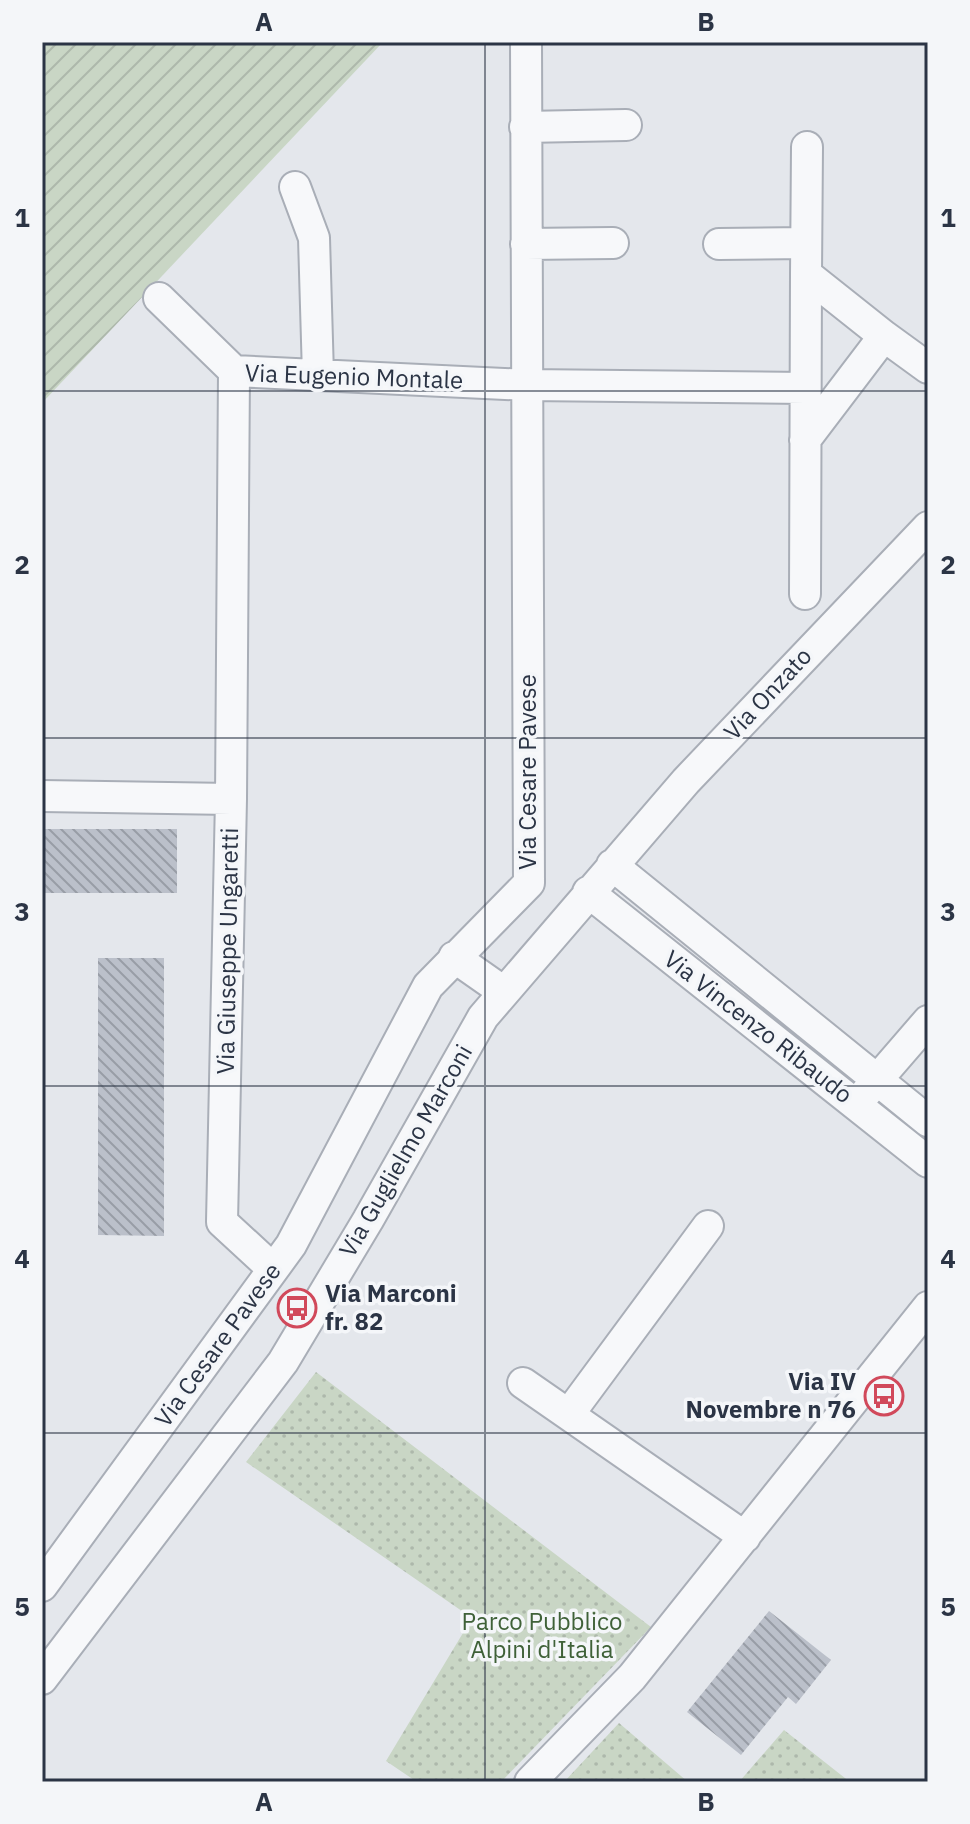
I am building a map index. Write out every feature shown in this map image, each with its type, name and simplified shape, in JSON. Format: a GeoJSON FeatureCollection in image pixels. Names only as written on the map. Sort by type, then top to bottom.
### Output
{"type":"FeatureCollection","features":[{"type":"Feature","properties":{"kind":"street","name":"Via Cesare Pavese"},"geometry":{"type":"LineString","coordinates":[[42,1586],[291,1245],[428,986],[529,883],[526,42]]}},
{"type":"Feature","properties":{"kind":"street"},"geometry":{"type":"LineString","coordinates":[[525,127],[626,125]]}},
{"type":"Feature","properties":{"kind":"street"},"geometry":{"type":"LineString","coordinates":[[805,594],[807,147]]}},
{"type":"Feature","properties":{"kind":"street"},"geometry":{"type":"LineString","coordinates":[[295,187],[314,238],[318,375]]}},
{"type":"Feature","properties":{"kind":"street"},"geometry":{"type":"LineString","coordinates":[[526,244],[613,243]]}},
{"type":"Feature","properties":{"kind":"street"},"geometry":{"type":"LineString","coordinates":[[719,244],[806,243]]}},
{"type":"Feature","properties":{"kind":"street"},"geometry":{"type":"LineString","coordinates":[[806,274],[928,368]]}},
{"type":"Feature","properties":{"kind":"street"},"geometry":{"type":"LineString","coordinates":[[159,298],[234,371]]}},
{"type":"Feature","properties":{"kind":"street"},"geometry":{"type":"LineString","coordinates":[[805,440],[884,336]]}},
{"type":"Feature","properties":{"kind":"street","name":"Via Eugenio Montale"},"geometry":{"type":"LineString","coordinates":[[231,799],[234,371],[527,385],[805,388]]}},
{"type":"Feature","properties":{"kind":"street","name":"Via Onzato"},"geometry":{"type":"LineString","coordinates":[[612,865],[686,781],[928,527]]}},
{"type":"Feature","properties":{"kind":"street","name":"Via Giuseppe Ungaretti"},"geometry":{"type":"LineString","coordinates":[[42,796],[231,799],[222,1222],[273,1269]]}},
{"type":"Feature","properties":{"kind":"street","name":"Via Guglielmo Marconi"},"geometry":{"type":"LineString","coordinates":[[42,1679],[283,1362],[483,1017],[612,865]]}},
{"type":"Feature","properties":{"kind":"street","name":"Via Vincenzo Ribaudo"},"geometry":{"type":"LineString","coordinates":[[612,865],[928,1121]]}},
{"type":"Feature","properties":{"kind":"street","name":"Via Vincenzo Ribaudo"},"geometry":{"type":"LineString","coordinates":[[588,892],[928,1162]]}},
{"type":"Feature","properties":{"kind":"street"},"geometry":{"type":"LineString","coordinates":[[454,957],[504,992]]}},
{"type":"Feature","properties":{"kind":"street"},"geometry":{"type":"LineString","coordinates":[[856,1104],[928,1021]]}},
{"type":"Feature","properties":{"kind":"street"},"geometry":{"type":"LineString","coordinates":[[569,1414],[708,1226]]}},
{"type":"Feature","properties":{"kind":"street"},"geometry":{"type":"LineString","coordinates":[[530,1782],[632,1677],[928,1307]]}},
{"type":"Feature","properties":{"kind":"street"},"geometry":{"type":"LineString","coordinates":[[523,1383],[745,1537]]}},
{"type":"Feature","properties":{"kind":"green space"},"geometry":{"type":"Polygon","coordinates":[[[42,42],[383,42],[42,403],[42,42]]]}},
{"type":"Feature","properties":{"kind":"green space","name":"Parco Pubblico Alpini d'Italia"},"geometry":{"type":"Polygon","coordinates":[[[316,1372],[651,1627],[501,1782],[417,1782],[386,1761],[472,1618],[246,1462],[316,1372]]]}},
{"type":"Feature","properties":{"kind":"green space"},"geometry":{"type":"Polygon","coordinates":[[[619,1723],[688,1782],[564,1782],[619,1723]]]}},
{"type":"Feature","properties":{"kind":"green space"},"geometry":{"type":"Polygon","coordinates":[[[784,1730],[850,1782],[739,1782],[784,1730]]]}},
{"type":"Feature","properties":{"kind":"building"},"geometry":{"type":"Polygon","coordinates":[[[42,829],[177,829],[177,893],[42,893],[42,829]]]}},
{"type":"Feature","properties":{"kind":"building"},"geometry":{"type":"Polygon","coordinates":[[[98,958],[164,958],[164,1236],[98,1235],[98,958]]]}},
{"type":"Feature","properties":{"kind":"building"},"geometry":{"type":"Polygon","coordinates":[[[769,1611],[831,1660],[796,1704],[788,1697],[741,1755],[687,1712],[769,1611]]]}},
{"type":"Feature","properties":{"kind":"place","name":"Via Marconi fr. 82"},"geometry":{"type":"Point","coordinates":[297,1308]}},
{"type":"Feature","properties":{"kind":"place","name":"Via IV Novembre n 76"},"geometry":{"type":"Point","coordinates":[884,1396]}}]}
